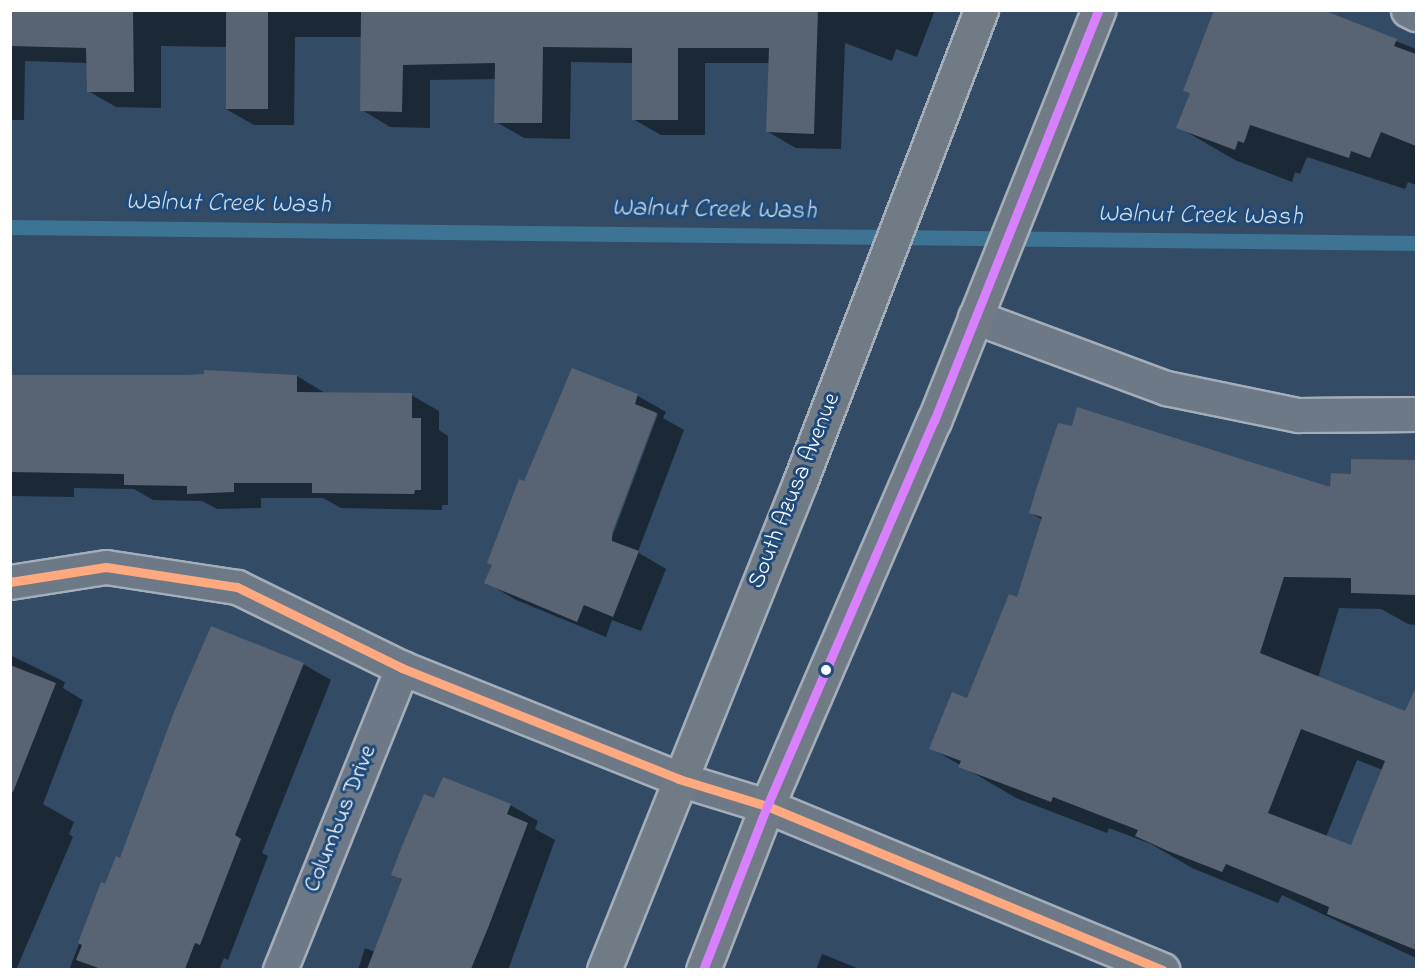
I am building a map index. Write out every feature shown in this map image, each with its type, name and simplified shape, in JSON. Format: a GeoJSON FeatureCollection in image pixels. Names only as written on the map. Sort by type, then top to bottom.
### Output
{"type":"FeatureCollection","features":[{"type":"Feature","properties":{"kind":"main road","name":"South Azusa Avenue"},"geometry":{"type":"LineString","coordinates":[[604,969],[873,292],[981,10]]}},
{"type":"Feature","properties":{"kind":"main road"},"geometry":{"type":"LineString","coordinates":[[703,969],[767,806],[979,306],[1026,183],[1098,10]]}},
{"type":"Feature","properties":{"kind":"street"},"geometry":{"type":"LineString","coordinates":[[1408,10],[1416,14]]}},
{"type":"Feature","properties":{"kind":"street"},"geometry":{"type":"LineString","coordinates":[[979,306],[1166,388],[1298,415],[1416,414]]}},
{"type":"Feature","properties":{"kind":"street"},"geometry":{"type":"LineString","coordinates":[[10,582],[106,567],[237,587],[402,668],[679,779],[767,806],[1162,969]]}},
{"type":"Feature","properties":{"kind":"street","name":"Columbus Drive"},"geometry":{"type":"LineString","coordinates":[[280,969],[402,668]]}},
{"type":"Feature","properties":{"kind":"building"},"geometry":{"type":"Polygon","coordinates":[[[10,10],[133,10],[134,92],[87,92],[86,48],[10,46],[10,10]]]}},
{"type":"Feature","properties":{"kind":"building"},"geometry":{"type":"Polygon","coordinates":[[[226,10],[268,10],[268,109],[226,109],[226,10]]]}},
{"type":"Feature","properties":{"kind":"building"},"geometry":{"type":"Polygon","coordinates":[[[361,10],[818,10],[814,134],[766,132],[769,48],[678,48],[678,120],[632,120],[632,48],[543,47],[542,123],[494,123],[495,63],[403,65],[402,112],[360,111],[361,10]]]}},
{"type":"Feature","properties":{"kind":"building"},"geometry":{"type":"Polygon","coordinates":[[[1214,10],[1323,10],[1397,39],[1394,46],[1416,54],[1416,146],[1381,132],[1370,158],[1351,151],[1349,158],[1250,125],[1244,143],[1238,141],[1235,150],[1176,128],[1190,93],[1183,91],[1214,10]]]}},
{"type":"Feature","properties":{"kind":"building"},"geometry":{"type":"Polygon","coordinates":[[[572,368],[638,394],[635,404],[657,413],[612,533],[612,541],[639,551],[613,617],[584,605],[577,622],[484,583],[492,565],[487,563],[519,479],[524,481],[572,368]]]}},
{"type":"Feature","properties":{"kind":"building"},"geometry":{"type":"Polygon","coordinates":[[[204,370],[297,375],[297,392],[412,393],[412,418],[421,418],[421,490],[415,490],[414,494],[312,493],[312,483],[234,483],[234,492],[187,494],[187,486],[124,485],[124,474],[10,472],[10,375],[188,375],[204,374],[204,370]]]}},
{"type":"Feature","properties":{"kind":"building"},"geometry":{"type":"Polygon","coordinates":[[[1077,407],[1330,487],[1331,473],[1351,474],[1351,459],[1416,460],[1416,595],[1351,593],[1351,578],[1284,577],[1260,653],[1405,711],[1416,687],[1416,950],[1327,914],[1329,907],[1226,864],[1222,872],[1135,836],[1138,830],[1053,797],[1051,802],[958,767],[961,761],[929,749],[952,692],[967,698],[1009,594],[1017,597],[1042,517],[1029,513],[1035,493],[1058,423],[1072,426],[1077,407]],[[1301,729],[1268,813],[1351,845],[1385,761],[1301,729]]]}},
{"type":"Feature","properties":{"kind":"building"},"geometry":{"type":"Polygon","coordinates":[[[211,626],[304,663],[235,835],[241,839],[200,945],[195,943],[185,969],[101,969],[76,960],[82,945],[78,943],[101,882],[105,884],[116,856],[120,858],[174,712],[211,626]]]}},
{"type":"Feature","properties":{"kind":"building"},"geometry":{"type":"Polygon","coordinates":[[[10,665],[56,683],[13,792],[10,791],[10,665]]]}},
{"type":"Feature","properties":{"kind":"building"},"geometry":{"type":"Polygon","coordinates":[[[443,777],[511,804],[507,814],[528,823],[488,928],[471,969],[367,969],[402,879],[391,875],[402,846],[424,794],[434,798],[443,777]]]}},
{"type":"Feature","properties":{"kind":"waterway","name":"Walnut Creek Wash"},"geometry":{"type":"LineString","coordinates":[[10,227],[1416,243]]}},
{"type":"Feature","properties":{"kind":"transit line"},"geometry":{"type":"LineString","coordinates":[[703,970],[767,806],[934,421],[1098,10]]}},
{"type":"Feature","properties":{"kind":"transit line"},"geometry":{"type":"LineString","coordinates":[[10,582],[106,567],[237,587],[402,668],[679,779],[767,806],[1162,970]]}}]}
